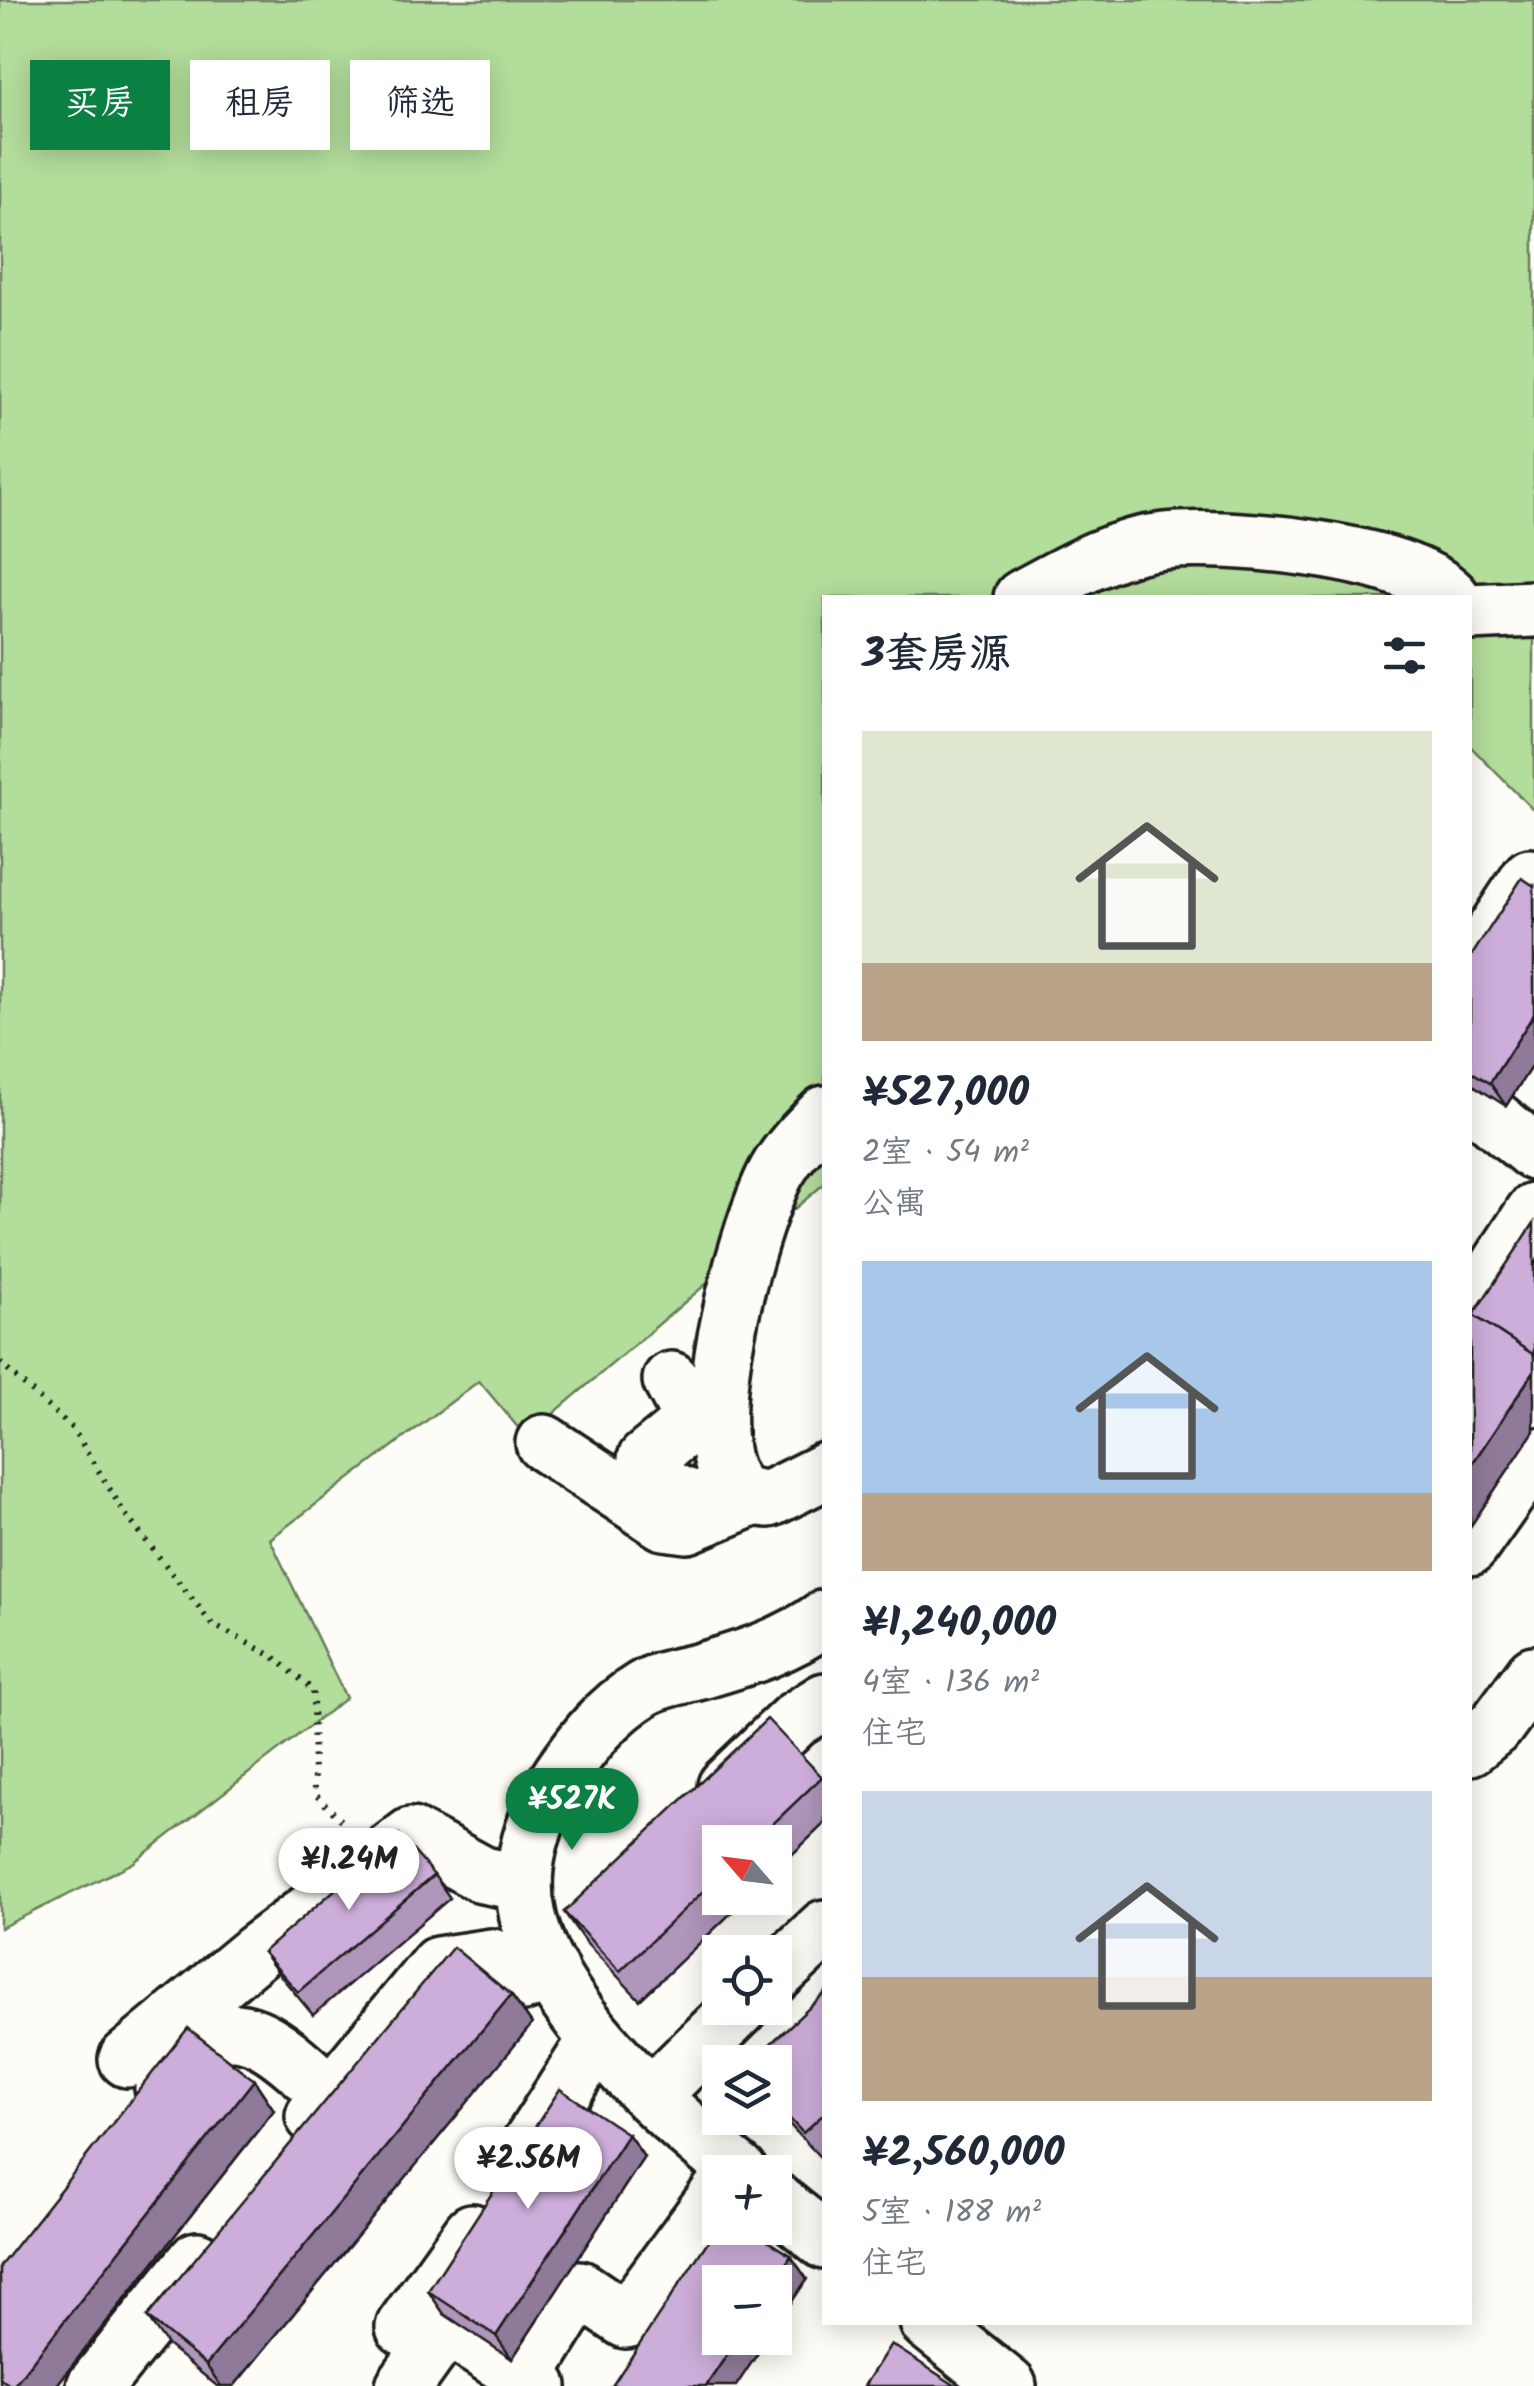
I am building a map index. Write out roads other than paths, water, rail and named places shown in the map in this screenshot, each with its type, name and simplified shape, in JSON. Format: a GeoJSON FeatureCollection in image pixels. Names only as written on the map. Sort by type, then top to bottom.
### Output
{"type":"FeatureCollection","features":[{"type":"Feature","properties":{"kind":"street"},"geometry":{"type":"LineString","coordinates":[[1028,595],[1107,554],[1162,540],[1271,541],[1398,568],[1442,586],[1450,595]]}},
{"type":"Feature","properties":{"kind":"street"},"geometry":{"type":"LineString","coordinates":[[1472,612],[1534,608]]}},
{"type":"Feature","properties":{"kind":"street"},"geometry":{"type":"LineString","coordinates":[[1472,965],[1530,877],[1534,880]]}},
{"type":"Feature","properties":{"kind":"street"},"geometry":{"type":"LineString","coordinates":[[1472,1101],[1534,1152]]}},
{"type":"Feature","properties":{"kind":"street"},"geometry":{"type":"LineString","coordinates":[[743,1502],[726,1473],[719,1450],[717,1407],[724,1358],[758,1214],[789,1150],[822,1117]]}},
{"type":"Feature","properties":{"kind":"street"},"geometry":{"type":"LineString","coordinates":[[1472,1308],[1534,1212]]}},
{"type":"Feature","properties":{"kind":"street"},"geometry":{"type":"LineString","coordinates":[[671,1380],[693,1420],[646,1458],[651,1475],[668,1491],[743,1502]]}},
{"type":"Feature","properties":{"kind":"street"},"geometry":{"type":"LineString","coordinates":[[544,1443],[664,1522],[686,1525],[743,1502],[768,1499],[822,1472]]}},
{"type":"Feature","properties":{"kind":"street"},"geometry":{"type":"LineString","coordinates":[[1472,1544],[1534,1456]]}},
{"type":"Feature","properties":{"kind":"street"},"geometry":{"type":"LineString","coordinates":[[715,2155],[598,2039],[547,1966],[527,1913],[524,1883],[532,1833],[548,1795],[582,1742],[612,1710],[647,1686],[772,1650],[818,1625]]}},
{"type":"Feature","properties":{"kind":"street"},"geometry":{"type":"LineString","coordinates":[[1472,1745],[1496,1726],[1534,1674]]}},
{"type":"Feature","properties":{"kind":"street"},"geometry":{"type":"LineString","coordinates":[[685,1826],[815,1724]]}},
{"type":"Feature","properties":{"kind":"street"},"geometry":{"type":"LineString","coordinates":[[126,2058],[411,1836],[483,1875],[524,1883]]}},
{"type":"Feature","properties":{"kind":"street"},"geometry":{"type":"LineString","coordinates":[[282,2156],[438,1966],[492,1958],[524,1984],[547,1966],[589,1920]]}},
{"type":"Feature","properties":{"kind":"street"},"geometry":{"type":"LineString","coordinates":[[792,1958],[822,1931]]}},
{"type":"Feature","properties":{"kind":"street"},"geometry":{"type":"LineString","coordinates":[[652,2096],[723,2025]]}},
{"type":"Feature","properties":{"kind":"street"},"geometry":{"type":"LineString","coordinates":[[126,2134],[202,2042],[225,2031],[252,2031],[332,2094]]}},
{"type":"Feature","properties":{"kind":"street"},"geometry":{"type":"LineString","coordinates":[[404,2386],[434,2344],[404,2326],[460,2251],[598,2039]]}},
{"type":"Feature","properties":{"kind":"street"},"geometry":{"type":"LineString","coordinates":[[578,2096],[433,2318],[532,2381],[580,2289],[626,2320],[715,2245]]}},
{"type":"Feature","properties":{"kind":"street"},"geometry":{"type":"LineString","coordinates":[[95,2386],[232,2217]]}},
{"type":"Feature","properties":{"kind":"street"},"geometry":{"type":"LineString","coordinates":[[643,2371],[735,2245]]}},
{"type":"Feature","properties":{"kind":"street"},"geometry":{"type":"LineString","coordinates":[[907,2346],[1008,2386]]}}]}
